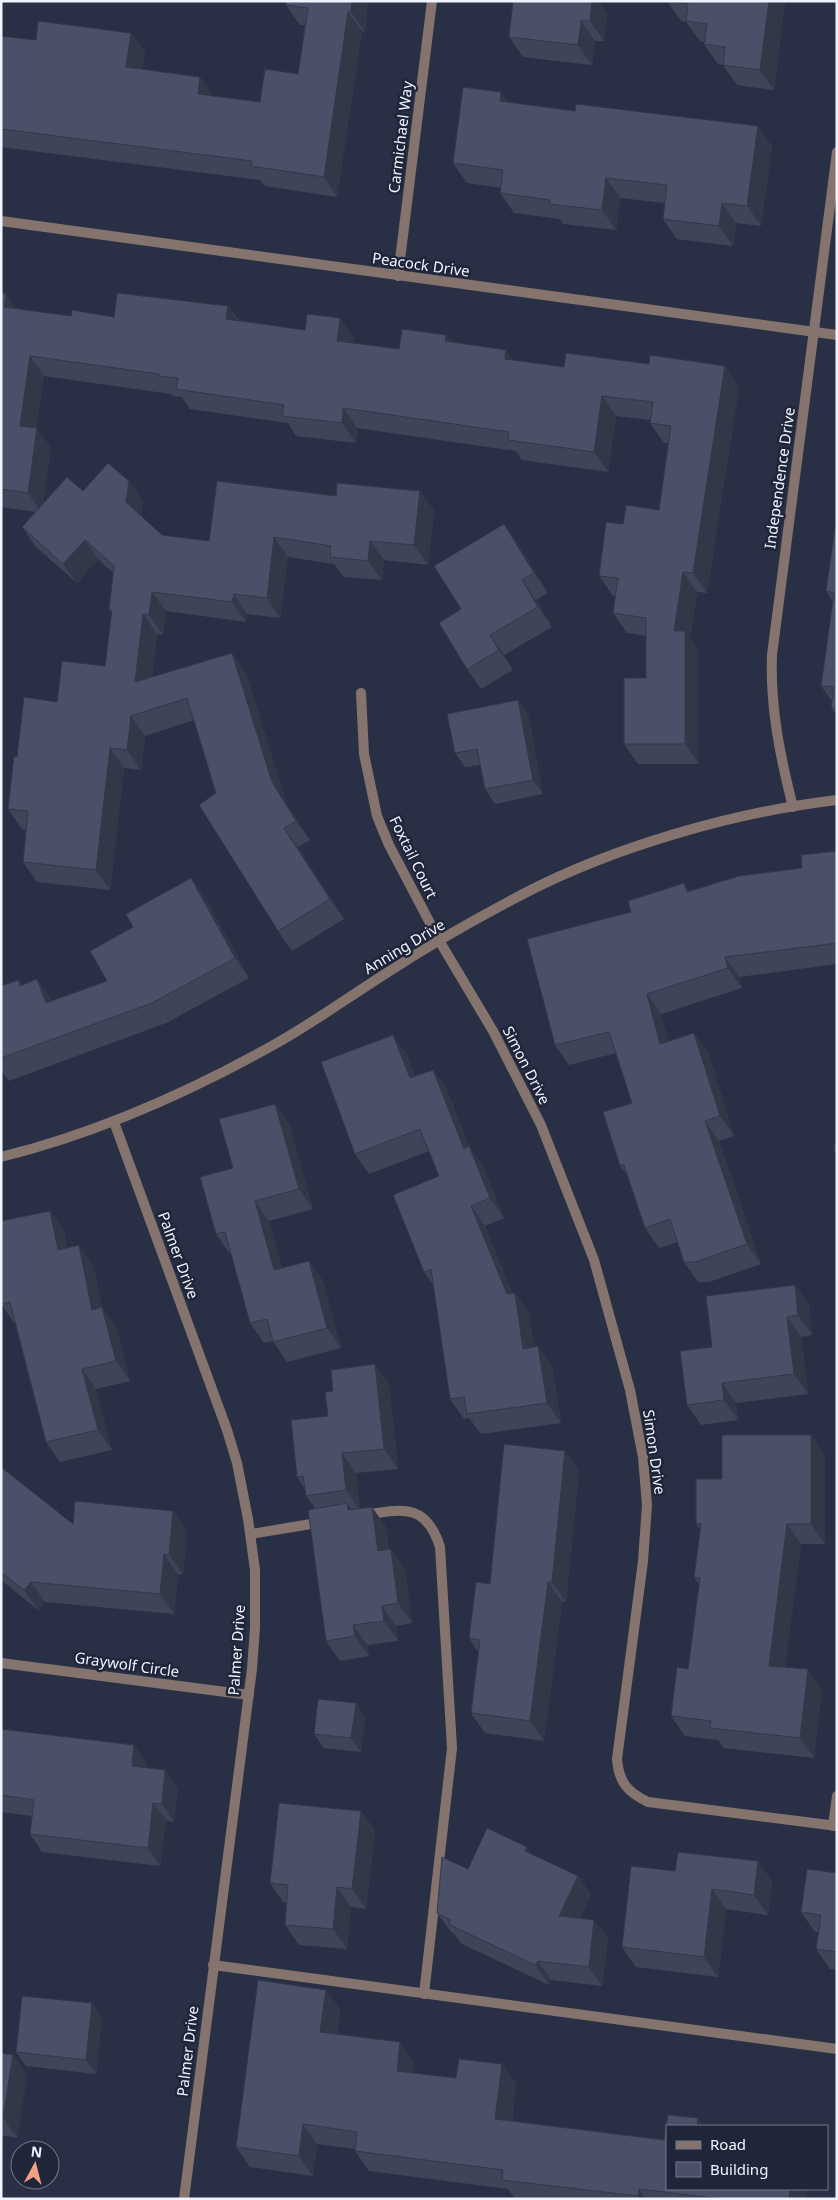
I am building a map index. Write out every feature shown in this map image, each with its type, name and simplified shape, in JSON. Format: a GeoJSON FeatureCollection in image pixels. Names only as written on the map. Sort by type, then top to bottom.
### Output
{"type":"FeatureCollection","features":[{"type":"Feature","properties":{"kind":"street","name":"Carmichael Way"},"geometry":{"type":"LineString","coordinates":[[398,276],[432,1]]}},
{"type":"Feature","properties":{"kind":"street","name":"Independence Drive"},"geometry":{"type":"LineString","coordinates":[[793,806],[776,733],[771,680],[772,655],[837,152]]}},
{"type":"Feature","properties":{"kind":"street","name":"Peacock Drive"},"geometry":{"type":"LineString","coordinates":[[1,221],[837,335]]}},
{"type":"Feature","properties":{"kind":"street","name":"Foxtail Court"},"geometry":{"type":"LineString","coordinates":[[360,693],[364,754],[377,816],[389,845],[440,942]]}},
{"type":"Feature","properties":{"kind":"street","name":"Anning Drive"},"geometry":{"type":"LineString","coordinates":[[1,1157],[63,1140],[114,1122],[160,1102],[277,1043],[387,973],[526,893],[584,867],[670,836],[793,806],[837,800]]}},
{"type":"Feature","properties":{"kind":"street","name":"Simon Drive"},"geometry":{"type":"LineString","coordinates":[[440,942],[497,1039],[533,1109],[556,1160],[594,1260],[636,1418],[646,1480],[646,1531],[617,1759],[618,1774],[625,1786],[635,1796],[648,1802],[835,1826]]}},
{"type":"Feature","properties":{"kind":"street","name":"Palmer Drive"},"geometry":{"type":"LineString","coordinates":[[114,1122],[230,1439],[242,1481],[255,1570],[255,1622],[249,1695],[184,2199]]}},
{"type":"Feature","properties":{"kind":"street"},"geometry":{"type":"LineString","coordinates":[[356,1517],[394,1511],[412,1512],[426,1519],[435,1531],[440,1547],[452,1748],[451,1773],[424,1994]]}},
{"type":"Feature","properties":{"kind":"street"},"geometry":{"type":"LineString","coordinates":[[251,1534],[336,1520]]}},
{"type":"Feature","properties":{"kind":"street","name":"Graywolf Circle"},"geometry":{"type":"LineString","coordinates":[[1,1663],[249,1695]]}},
{"type":"Feature","properties":{"kind":"street"},"geometry":{"type":"LineString","coordinates":[[835,1826],[837,1796]]}},
{"type":"Feature","properties":{"kind":"street"},"geometry":{"type":"LineString","coordinates":[[213,1965],[837,2049]]}},
{"type":"Feature","properties":{"kind":"building"},"geometry":{"type":"Polygon","coordinates":[[[286,1],[352,1],[351,12],[348,12],[324,177],[251,166],[252,161],[1,129],[1,36],[36,40],[38,21],[131,33],[126,67],[200,77],[198,94],[260,102],[265,69],[298,74],[308,8],[286,5],[286,1]]]}},
{"type":"Feature","properties":{"kind":"building"},"geometry":{"type":"Polygon","coordinates":[[[513,1],[592,1],[590,21],[581,21],[578,45],[509,37],[513,1]]]}},
{"type":"Feature","properties":{"kind":"building"},"geometry":{"type":"Polygon","coordinates":[[[668,1],[769,1],[760,70],[723,65],[725,47],[704,44],[707,24],[686,21],[688,4],[668,1]]]}},
{"type":"Feature","properties":{"kind":"building"},"geometry":{"type":"Polygon","coordinates":[[[463,87],[501,92],[500,101],[575,111],[576,104],[758,126],[747,206],[722,203],[719,226],[663,219],[667,185],[606,178],[602,210],[549,204],[550,200],[500,193],[503,170],[453,163],[463,87]]]}},
{"type":"Feature","properties":{"kind":"building"},"geometry":{"type":"Polygon","coordinates":[[[1,293],[6,294],[4,307],[71,316],[72,310],[114,317],[117,293],[228,306],[226,319],[305,330],[307,314],[340,318],[337,341],[399,349],[402,329],[446,335],[445,341],[506,350],[505,359],[564,367],[566,353],[649,364],[650,355],[725,366],[693,573],[683,572],[674,631],[685,631],[685,744],[624,744],[624,678],[646,678],[646,618],[613,613],[618,578],[599,576],[606,522],[623,524],[626,505],[659,510],[671,426],[650,423],[653,402],[602,396],[594,452],[508,440],[509,432],[343,408],[342,423],[282,416],[284,405],[176,389],[178,378],[30,356],[20,426],[37,428],[28,493],[1,489],[1,293]]]}},
{"type":"Feature","properties":{"kind":"building"},"geometry":{"type":"Polygon","coordinates":[[[108,463],[129,481],[126,502],[162,535],[209,541],[217,481],[336,496],[337,483],[420,491],[414,545],[370,541],[368,561],[330,557],[331,546],[274,537],[267,598],[234,594],[232,602],[152,592],[149,615],[143,614],[135,682],[232,653],[272,782],[296,821],[284,828],[330,899],[278,931],[199,805],[216,793],[187,698],[131,716],[127,750],[110,748],[96,870],[23,862],[28,811],[8,809],[14,756],[17,757],[24,697],[57,702],[62,661],[105,666],[112,610],[109,610],[114,566],[85,540],[63,564],[22,527],[67,477],[83,491],[108,463]]]}},
{"type":"Feature","properties":{"kind":"building"},"geometry":{"type":"Polygon","coordinates":[[[837,514],[837,709],[831,708],[834,687],[821,686],[834,593],[826,591],[837,514]]]}},
{"type":"Feature","properties":{"kind":"building"},"geometry":{"type":"Polygon","coordinates":[[[504,524],[534,573],[522,580],[538,607],[490,635],[499,650],[467,669],[439,623],[461,609],[434,566],[504,524]]]}},
{"type":"Feature","properties":{"kind":"building"},"geometry":{"type":"Polygon","coordinates":[[[518,700],[533,780],[485,789],[477,749],[455,753],[447,714],[518,700]]]}},
{"type":"Feature","properties":{"kind":"building"},"geometry":{"type":"Polygon","coordinates":[[[837,851],[837,943],[725,957],[728,968],[647,994],[660,1044],[694,1033],[720,1116],[705,1121],[747,1244],[695,1262],[684,1262],[670,1219],[645,1228],[624,1165],[620,1166],[603,1112],[632,1103],[609,1032],[555,1045],[527,939],[631,912],[628,901],[684,883],[687,892],[739,876],[802,868],[801,855],[837,851]]]}},
{"type":"Feature","properties":{"kind":"building"},"geometry":{"type":"Polygon","coordinates":[[[191,878],[235,958],[152,1003],[1,1058],[1,986],[18,980],[20,986],[37,979],[46,1003],[107,981],[90,951],[133,927],[126,914],[191,878]]]}},
{"type":"Feature","properties":{"kind":"building"},"geometry":{"type":"Polygon","coordinates":[[[393,1035],[410,1078],[433,1070],[464,1149],[469,1146],[490,1198],[471,1206],[507,1294],[515,1293],[523,1349],[538,1346],[547,1403],[467,1414],[464,1397],[450,1399],[431,1269],[424,1272],[393,1195],[439,1176],[420,1129],[355,1154],[321,1062],[393,1035]]]}},
{"type":"Feature","properties":{"kind":"building"},"geometry":{"type":"Polygon","coordinates":[[[275,1104],[299,1189],[255,1201],[274,1270],[309,1261],[327,1328],[273,1342],[267,1319],[250,1323],[225,1232],[216,1234],[200,1177],[233,1168],[219,1119],[275,1104]]]}},
{"type":"Feature","properties":{"kind":"building"},"geometry":{"type":"Polygon","coordinates":[[[837,1131],[837,1152],[834,1151],[837,1131]]]}},
{"type":"Feature","properties":{"kind":"building"},"geometry":{"type":"Polygon","coordinates":[[[50,1211],[58,1250],[79,1245],[92,1310],[102,1307],[116,1361],[82,1369],[98,1430],[46,1442],[10,1302],[1,1304],[1,1221],[50,1211]]]}},
{"type":"Feature","properties":{"kind":"building"},"geometry":{"type":"Polygon","coordinates":[[[795,1285],[798,1315],[787,1317],[794,1374],[722,1383],[724,1400],[687,1405],[680,1351],[712,1347],[706,1296],[795,1285]]]}},
{"type":"Feature","properties":{"kind":"building"},"geometry":{"type":"Polygon","coordinates":[[[375,1364],[384,1449],[342,1453],[346,1490],[306,1496],[303,1476],[297,1477],[291,1420],[328,1416],[325,1392],[333,1391],[331,1370],[375,1364]]]}},
{"type":"Feature","properties":{"kind":"building"},"geometry":{"type":"Polygon","coordinates":[[[722,1435],[811,1435],[811,1524],[787,1524],[769,1666],[808,1669],[800,1738],[710,1728],[711,1721],[671,1716],[677,1667],[688,1669],[700,1578],[694,1577],[701,1524],[696,1524],[696,1479],[722,1479],[722,1435]]]}},
{"type":"Feature","properties":{"kind":"building"},"geometry":{"type":"Polygon","coordinates":[[[504,1444],[565,1451],[552,1582],[548,1582],[530,1721],[471,1713],[480,1640],[469,1638],[476,1582],[490,1584],[504,1444]]]}},
{"type":"Feature","properties":{"kind":"building"},"geometry":{"type":"Polygon","coordinates":[[[1,1467],[73,1524],[75,1501],[173,1511],[169,1555],[164,1554],[160,1594],[31,1582],[24,1590],[1,1572],[1,1467]]]}},
{"type":"Feature","properties":{"kind":"building"},"geometry":{"type":"Polygon","coordinates":[[[347,1503],[348,1510],[372,1507],[378,1551],[391,1549],[398,1603],[382,1606],[384,1621],[353,1625],[355,1636],[326,1641],[308,1510],[347,1503]]]}},
{"type":"Feature","properties":{"kind":"building"},"geometry":{"type":"Polygon","coordinates":[[[318,1699],[356,1703],[351,1738],[314,1734],[318,1699]]]}},
{"type":"Feature","properties":{"kind":"building"},"geometry":{"type":"Polygon","coordinates":[[[1,1729],[134,1745],[132,1766],[165,1770],[162,1804],[153,1803],[148,1848],[30,1834],[34,1800],[1,1795],[1,1729]]]}},
{"type":"Feature","properties":{"kind":"building"},"geometry":{"type":"Polygon","coordinates":[[[279,1803],[361,1811],[352,1889],[337,1887],[333,1929],[285,1925],[288,1885],[270,1883],[279,1803]]]}},
{"type":"Feature","properties":{"kind":"building"},"geometry":{"type":"Polygon","coordinates":[[[487,1828],[527,1847],[525,1851],[578,1876],[559,1916],[594,1920],[589,1967],[538,1961],[535,1965],[448,1924],[451,1920],[437,1913],[442,1857],[468,1869],[487,1828]]]}},
{"type":"Feature","properties":{"kind":"building"},"geometry":{"type":"Polygon","coordinates":[[[678,1852],[758,1861],[754,1895],[712,1889],[704,1957],[622,1947],[631,1866],[675,1871],[678,1852]]]}},
{"type":"Feature","properties":{"kind":"building"},"geometry":{"type":"Polygon","coordinates":[[[807,1869],[837,1873],[837,1952],[816,1949],[821,1915],[801,1912],[807,1869]]]}},
{"type":"Feature","properties":{"kind":"building"},"geometry":{"type":"Polygon","coordinates":[[[258,1980],[326,1990],[320,2032],[400,2042],[397,2071],[456,2078],[459,2059],[502,2064],[495,2119],[664,2140],[666,2128],[666,2190],[790,2190],[789,2199],[722,2199],[639,2189],[638,2196],[502,2180],[503,2170],[355,2151],[357,2132],[303,2124],[299,2156],[236,2147],[258,1980]]]}},
{"type":"Feature","properties":{"kind":"building"},"geometry":{"type":"Polygon","coordinates":[[[22,1996],[92,2003],[86,2060],[16,2052],[22,1996]]]}},
{"type":"Feature","properties":{"kind":"building"},"geometry":{"type":"Polygon","coordinates":[[[1,2053],[13,2055],[3,2118],[1,2118],[1,2053]]]}},
{"type":"Feature","properties":{"kind":"building"},"geometry":{"type":"Polygon","coordinates":[[[668,2115],[698,2118],[697,2125],[666,2125],[668,2115]]]}}]}
